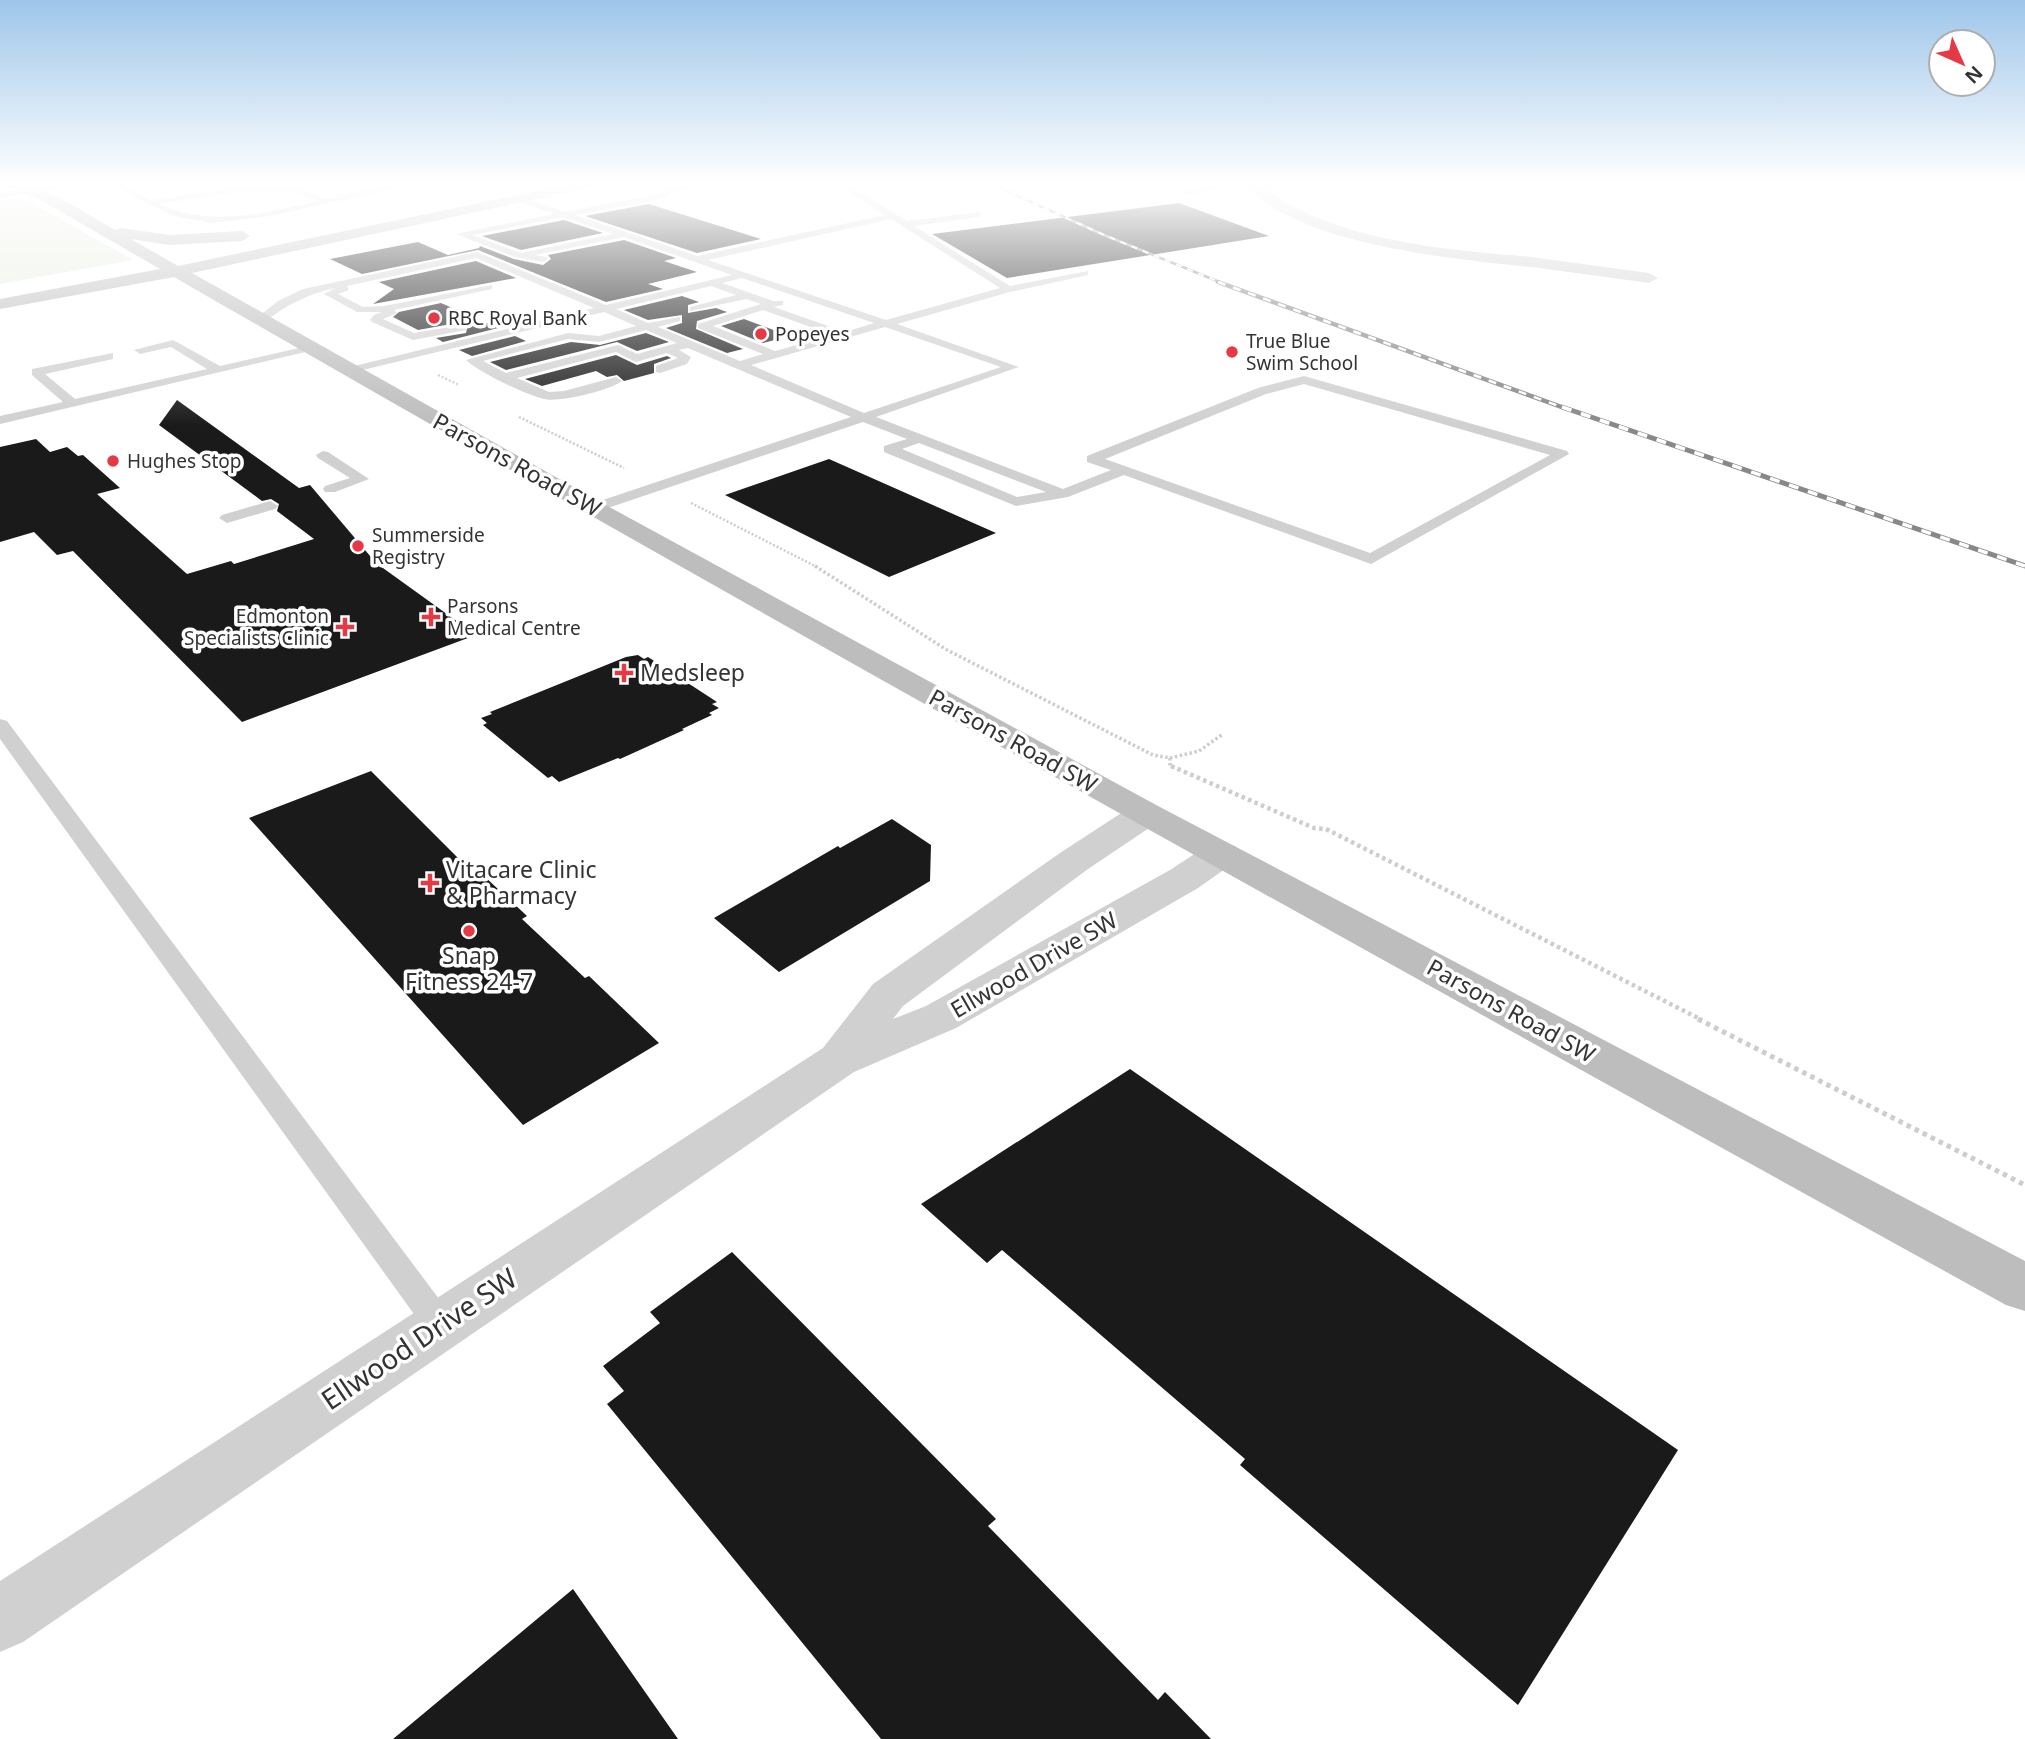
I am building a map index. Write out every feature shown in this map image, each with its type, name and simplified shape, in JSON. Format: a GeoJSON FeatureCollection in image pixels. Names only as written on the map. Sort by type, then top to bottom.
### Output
{"type":"FeatureCollection","features":[{"type":"Feature","properties":{"kind":"main road"},"geometry":{"type":"LineString","coordinates":[[0,288],[125,264]]}},
{"type":"Feature","properties":{"kind":"main road"},"geometry":{"type":"LineString","coordinates":[[0,294],[124,270],[139,264]]}},
{"type":"Feature","properties":{"kind":"main road","name":"Parsons Road SW"},"geometry":{"type":"LineString","coordinates":[[160,264],[1145,814],[2025,1288]]}},
{"type":"Feature","properties":{"kind":"main road"},"geometry":{"type":"LineString","coordinates":[[172,272],[182,264]]}},
{"type":"Feature","properties":{"kind":"main road"},"geometry":{"type":"LineString","coordinates":[[0,304],[209,264]]}},
{"type":"Feature","properties":{"kind":"street"},"geometry":{"type":"LineString","coordinates":[[1553,264],[1649,278]]}},
{"type":"Feature","properties":{"kind":"street","name":"Ellwood Drive SW"},"geometry":{"type":"LineString","coordinates":[[838,1060],[888,995],[1074,861],[1145,814]]}},
{"type":"Feature","properties":{"kind":"street","name":"Ellwood Drive SW"},"geometry":{"type":"LineString","coordinates":[[0,1619],[838,1060],[941,1017],[1184,879],[1222,854]]}},
{"type":"Feature","properties":{"kind":"lane"},"geometry":{"type":"LineString","coordinates":[[260,320],[282,303],[307,291],[433,264]]}},
{"type":"Feature","properties":{"kind":"lane"},"geometry":{"type":"LineString","coordinates":[[499,264],[863,417],[1063,494]]}},
{"type":"Feature","properties":{"kind":"lane"},"geometry":{"type":"LineString","coordinates":[[593,508],[1013,367],[711,264]]}},
{"type":"Feature","properties":{"kind":"lane"},"geometry":{"type":"LineString","coordinates":[[969,264],[1008,289]]}},
{"type":"Feature","properties":{"kind":"lane"},"geometry":{"type":"LineString","coordinates":[[445,271],[399,276],[336,289],[329,294],[361,310],[384,310],[486,291],[385,314],[376,320],[413,337],[467,327]]}},
{"type":"Feature","properties":{"kind":"lane"},"geometry":{"type":"LineString","coordinates":[[739,365],[1008,289],[1084,273]]}},
{"type":"Feature","properties":{"kind":"lane"},"geometry":{"type":"LineString","coordinates":[[350,371],[743,275]]}},
{"type":"Feature","properties":{"kind":"lane"},"geometry":{"type":"LineString","coordinates":[[712,283],[844,335]]}},
{"type":"Feature","properties":{"kind":"lane"},"geometry":{"type":"LineString","coordinates":[[748,296],[694,309],[748,296]]}},
{"type":"Feature","properties":{"kind":"lane"},"geometry":{"type":"LineString","coordinates":[[775,355],[702,326],[804,296]]}},
{"type":"Feature","properties":{"kind":"lane"},"geometry":{"type":"LineString","coordinates":[[563,306],[586,301]]}},
{"type":"Feature","properties":{"kind":"lane"},"geometry":{"type":"LineString","coordinates":[[506,363],[599,339],[639,323],[668,316],[639,323]]}},
{"type":"Feature","properties":{"kind":"lane"},"geometry":{"type":"LineString","coordinates":[[502,334],[557,348],[600,353],[618,348]]}},
{"type":"Feature","properties":{"kind":"lane"},"geometry":{"type":"LineString","coordinates":[[599,339],[636,358],[688,344]]}},
{"type":"Feature","properties":{"kind":"lane"},"geometry":{"type":"LineString","coordinates":[[141,350],[173,343],[217,370]]}},
{"type":"Feature","properties":{"kind":"lane"},"geometry":{"type":"LineString","coordinates":[[557,348],[559,363]]}},
{"type":"Feature","properties":{"kind":"lane"},"geometry":{"type":"LineString","coordinates":[[557,348],[559,363]]}},
{"type":"Feature","properties":{"kind":"lane"},"geometry":{"type":"LineString","coordinates":[[0,420],[312,349]]}},
{"type":"Feature","properties":{"kind":"lane"},"geometry":{"type":"LineString","coordinates":[[660,369],[683,361],[685,357],[667,349]]}},
{"type":"Feature","properties":{"kind":"lane"},"geometry":{"type":"LineString","coordinates":[[73,404],[36,372],[109,356]]}},
{"type":"Feature","properties":{"kind":"lane"},"geometry":{"type":"LineString","coordinates":[[506,363],[536,369],[559,363]]}},
{"type":"Feature","properties":{"kind":"lane"},"geometry":{"type":"LineString","coordinates":[[506,363],[547,396],[564,395],[616,381]]}},
{"type":"Feature","properties":{"kind":"lane"},"geometry":{"type":"LineString","coordinates":[[922,438],[889,449],[1016,502],[1063,494],[1124,470],[1371,559],[1562,454],[1304,380],[1262,391],[1092,458],[1124,470]]}},
{"type":"Feature","properties":{"kind":"lane"},"geometry":{"type":"LineString","coordinates":[[323,455],[362,479],[330,489]]}},
{"type":"Feature","properties":{"kind":"lane"},"geometry":{"type":"LineString","coordinates":[[227,518],[270,506]]}},
{"type":"Feature","properties":{"kind":"lane"},"geometry":{"type":"LineString","coordinates":[[0,725],[440,1325]]}},
{"type":"Feature","properties":{"kind":"path"},"geometry":{"type":"LineString","coordinates":[[681,498],[825,571],[947,650],[1153,755],[1170,758],[1188,756],[1201,751],[1223,734]]}},
{"type":"Feature","properties":{"kind":"path"},"geometry":{"type":"LineString","coordinates":[[1170,758],[1170,766],[1314,828],[1326,829],[2025,1185]]}},
{"type":"Feature","properties":{"kind":"shaded area"},"geometry":{"type":"Polygon","coordinates":[[[0,264],[110,264],[0,284],[0,264]]]}},
{"type":"Feature","properties":{"kind":"building"},"geometry":{"type":"Polygon","coordinates":[[[341,264],[410,264],[362,274],[341,264]]]}},
{"type":"Feature","properties":{"kind":"building"},"geometry":{"type":"Polygon","coordinates":[[[461,264],[483,264],[516,278],[373,304],[394,289],[379,282],[461,264]]]}},
{"type":"Feature","properties":{"kind":"building"},"geometry":{"type":"Polygon","coordinates":[[[513,264],[673,264],[697,272],[648,284],[663,289],[606,302],[513,264]]]}},
{"type":"Feature","properties":{"kind":"building"},"geometry":{"type":"Polygon","coordinates":[[[983,264],[1093,264],[1007,278],[983,264]]]}},
{"type":"Feature","properties":{"kind":"building"},"geometry":{"type":"Polygon","coordinates":[[[682,296],[699,302],[688,305],[688,313],[716,308],[727,312],[697,321],[696,329],[743,349],[727,353],[666,328],[682,323],[682,315],[648,320],[624,310],[682,296]]]}},
{"type":"Feature","properties":{"kind":"building","name":"RBC Royal Bank"},"geometry":{"type":"Polygon","coordinates":[[[441,303],[498,328],[443,342],[436,338],[466,333],[468,324],[462,322],[418,330],[393,317],[399,312],[441,303]]]}},
{"type":"Feature","properties":{"kind":"building","name":"Popeyes"},"geometry":{"type":"Polygon","coordinates":[[[744,319],[790,336],[763,343],[721,326],[744,319]]]}},
{"type":"Feature","properties":{"kind":"building"},"geometry":{"type":"Polygon","coordinates":[[[646,333],[669,342],[637,351],[617,342],[506,370],[490,362],[571,342],[600,345],[646,333]]]}},
{"type":"Feature","properties":{"kind":"building"},"geometry":{"type":"Polygon","coordinates":[[[515,336],[526,341],[472,356],[459,350],[515,336]]]}},
{"type":"Feature","properties":{"kind":"building"},"geometry":{"type":"Polygon","coordinates":[[[616,355],[637,365],[667,356],[671,358],[654,364],[654,373],[624,381],[617,375],[607,377],[596,371],[542,386],[525,379],[616,355]]]}},
{"type":"Feature","properties":{"kind":"building"},"geometry":{"type":"Polygon","coordinates":[[[177,400],[299,488],[310,485],[376,563],[476,635],[242,722],[73,551],[57,555],[34,532],[0,542],[0,447],[36,439],[50,452],[67,447],[78,456],[83,455],[120,488],[97,494],[187,574],[231,561],[234,564],[314,539],[277,511],[279,504],[271,499],[262,501],[159,425],[177,400]]]}},
{"type":"Feature","properties":{"kind":"building"},"geometry":{"type":"Polygon","coordinates":[[[829,459],[996,533],[889,577],[725,495],[829,459]]]}},
{"type":"Feature","properties":{"kind":"building"},"geometry":{"type":"Polygon","coordinates":[[[638,655],[644,659],[648,657],[717,702],[712,704],[719,708],[709,713],[712,715],[682,729],[684,730],[620,759],[559,782],[552,776],[548,778],[483,725],[487,723],[481,718],[492,714],[490,712],[626,657],[638,655]]]}},
{"type":"Feature","properties":{"kind":"building"},"geometry":{"type":"Polygon","coordinates":[[[371,771],[463,863],[468,861],[527,916],[522,919],[585,978],[589,976],[659,1043],[523,1125],[249,818],[371,771]]]}},
{"type":"Feature","properties":{"kind":"building"},"geometry":{"type":"Polygon","coordinates":[[[892,819],[931,845],[930,881],[779,972],[714,918],[838,846],[840,848],[892,819]]]}},
{"type":"Feature","properties":{"kind":"building"},"geometry":{"type":"Polygon","coordinates":[[[1130,1069],[1678,1450],[1518,1705],[1240,1465],[1245,1459],[1002,1250],[987,1263],[921,1204],[1130,1069]]]}},
{"type":"Feature","properties":{"kind":"building"},"geometry":{"type":"Polygon","coordinates":[[[732,1252],[996,1519],[988,1526],[1158,1700],[1165,1692],[1211,1739],[881,1739],[607,1404],[624,1391],[603,1366],[660,1323],[650,1312],[732,1252]]]}},
{"type":"Feature","properties":{"kind":"building"},"geometry":{"type":"Polygon","coordinates":[[[573,1589],[678,1739],[393,1739],[573,1589]]]}},
{"type":"Feature","properties":{"kind":"railway"},"geometry":{"type":"LineString","coordinates":[[1176,264],[1222,283]]}},
{"type":"Feature","properties":{"kind":"railway"},"geometry":{"type":"LineString","coordinates":[[1218,282],[1567,409]]}},
{"type":"Feature","properties":{"kind":"railway"},"geometry":{"type":"LineString","coordinates":[[1562,407],[2025,566]]}},
{"type":"Feature","properties":{"kind":"place","name":"RBC Royal Bank"},"geometry":{"type":"Point","coordinates":[434,318]}},
{"type":"Feature","properties":{"kind":"place","name":"Popeyes"},"geometry":{"type":"Point","coordinates":[761,334]}},
{"type":"Feature","properties":{"kind":"place","name":"True Blue Swim School"},"geometry":{"type":"Point","coordinates":[1232,352]}},
{"type":"Feature","properties":{"kind":"place","name":"Hughes Stop"},"geometry":{"type":"Point","coordinates":[113,461]}},
{"type":"Feature","properties":{"kind":"place","name":"Summerside Registry"},"geometry":{"type":"Point","coordinates":[358,546]}},
{"type":"Feature","properties":{"kind":"place","name":"Parsons Medical Centre"},"geometry":{"type":"Point","coordinates":[431,617]}},
{"type":"Feature","properties":{"kind":"place","name":"Edmonton Specialists Clinic"},"geometry":{"type":"Point","coordinates":[345,627]}},
{"type":"Feature","properties":{"kind":"place","name":"Medsleep"},"geometry":{"type":"Point","coordinates":[624,673]}},
{"type":"Feature","properties":{"kind":"place","name":"Vitacare Clinic & Pharmacy"},"geometry":{"type":"Point","coordinates":[430,883]}},
{"type":"Feature","properties":{"kind":"place","name":"Snap Fitness 24-7"},"geometry":{"type":"Point","coordinates":[469,931]}}]}
